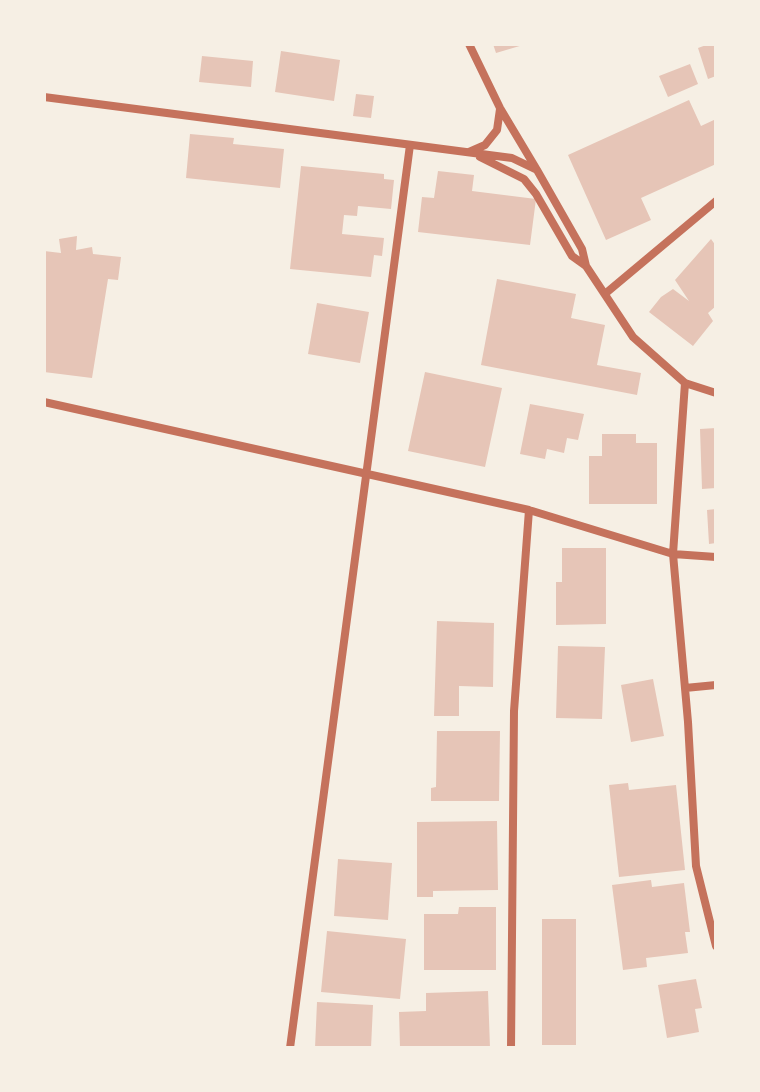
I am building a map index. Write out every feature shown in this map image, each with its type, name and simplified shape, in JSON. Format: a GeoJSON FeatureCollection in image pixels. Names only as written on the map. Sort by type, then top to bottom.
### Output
{"type":"FeatureCollection","features":[{"type":"Feature","properties":{"kind":"street"},"geometry":{"type":"LineString","coordinates":[[469,44],[500,108],[582,249],[586,266]]}},
{"type":"Feature","properties":{"kind":"street"},"geometry":{"type":"LineString","coordinates":[[44,97],[512,158],[537,170]]}},
{"type":"Feature","properties":{"kind":"street"},"geometry":{"type":"LineString","coordinates":[[468,152],[485,145],[497,130],[500,108]]}},
{"type":"Feature","properties":{"kind":"street"},"geometry":{"type":"LineString","coordinates":[[506,168],[512,158],[517,135]]}},
{"type":"Feature","properties":{"kind":"street"},"geometry":{"type":"LineString","coordinates":[[290,1048],[410,145]]}},
{"type":"Feature","properties":{"kind":"street"},"geometry":{"type":"LineString","coordinates":[[468,152],[524,179],[572,256],[586,266],[633,337],[685,383],[716,393]]}},
{"type":"Feature","properties":{"kind":"street"},"geometry":{"type":"LineString","coordinates":[[606,293],[716,201]]}},
{"type":"Feature","properties":{"kind":"street"},"geometry":{"type":"LineString","coordinates":[[685,383],[673,554],[696,866],[716,946]]}},
{"type":"Feature","properties":{"kind":"street"},"geometry":{"type":"LineString","coordinates":[[44,402],[529,510],[673,554],[716,557]]}},
{"type":"Feature","properties":{"kind":"street"},"geometry":{"type":"LineString","coordinates":[[511,1048],[514,711],[529,510]]}},
{"type":"Feature","properties":{"kind":"street"},"geometry":{"type":"LineString","coordinates":[[685,688],[716,685]]}},
{"type":"Feature","properties":{"kind":"building"},"geometry":{"type":"Polygon","coordinates":[[[493,44],[523,44],[523,45],[496,53],[493,44]]]}},
{"type":"Feature","properties":{"kind":"building"},"geometry":{"type":"Polygon","coordinates":[[[716,44],[716,76],[708,79],[698,48],[716,44]]]}},
{"type":"Feature","properties":{"kind":"building"},"geometry":{"type":"Polygon","coordinates":[[[281,51],[340,60],[334,101],[275,92],[281,51]]]}},
{"type":"Feature","properties":{"kind":"building"},"geometry":{"type":"Polygon","coordinates":[[[202,56],[253,61],[251,87],[199,82],[202,56]]]}},
{"type":"Feature","properties":{"kind":"building"},"geometry":{"type":"Polygon","coordinates":[[[690,64],[698,84],[668,97],[659,76],[690,64]]]}},
{"type":"Feature","properties":{"kind":"building"},"geometry":{"type":"Polygon","coordinates":[[[356,94],[374,96],[371,118],[353,116],[356,94]]]}},
{"type":"Feature","properties":{"kind":"building"},"geometry":{"type":"Polygon","coordinates":[[[689,100],[701,126],[716,119],[716,164],[641,198],[651,220],[606,240],[568,155],[689,100]]]}},
{"type":"Feature","properties":{"kind":"building"},"geometry":{"type":"Polygon","coordinates":[[[190,134],[234,138],[233,144],[284,149],[280,188],[186,178],[190,134]]]}},
{"type":"Feature","properties":{"kind":"building"},"geometry":{"type":"Polygon","coordinates":[[[301,166],[384,174],[384,179],[394,180],[391,209],[358,206],[357,216],[344,215],[342,234],[384,238],[382,256],[374,255],[371,277],[290,269],[301,166]]]}},
{"type":"Feature","properties":{"kind":"building"},"geometry":{"type":"Polygon","coordinates":[[[438,171],[474,175],[472,191],[536,199],[530,245],[418,232],[422,197],[434,198],[438,171]]]}},
{"type":"Feature","properties":{"kind":"building"},"geometry":{"type":"Polygon","coordinates":[[[77,236],[76,250],[92,247],[93,254],[121,257],[118,280],[108,279],[92,378],[44,372],[44,251],[61,253],[59,239],[77,236]]]}},
{"type":"Feature","properties":{"kind":"building"},"geometry":{"type":"Polygon","coordinates":[[[711,239],[716,246],[716,306],[708,313],[713,321],[693,346],[649,312],[661,297],[673,289],[689,301],[675,280],[711,239]]]}},
{"type":"Feature","properties":{"kind":"building"},"geometry":{"type":"Polygon","coordinates":[[[497,279],[576,294],[571,318],[605,325],[597,365],[641,373],[637,395],[481,365],[497,279]]]}},
{"type":"Feature","properties":{"kind":"building"},"geometry":{"type":"Polygon","coordinates":[[[317,303],[369,312],[360,363],[308,354],[317,303]]]}},
{"type":"Feature","properties":{"kind":"building"},"geometry":{"type":"Polygon","coordinates":[[[425,372],[502,388],[485,467],[408,451],[425,372]]]}},
{"type":"Feature","properties":{"kind":"building"},"geometry":{"type":"Polygon","coordinates":[[[530,404],[584,414],[578,440],[567,438],[564,453],[547,449],[545,459],[520,454],[530,404]]]}},
{"type":"Feature","properties":{"kind":"building"},"geometry":{"type":"Polygon","coordinates":[[[716,428],[716,488],[702,489],[700,429],[716,428]]]}},
{"type":"Feature","properties":{"kind":"building"},"geometry":{"type":"Polygon","coordinates":[[[602,434],[636,434],[636,443],[657,443],[657,504],[589,504],[589,456],[602,456],[602,434]]]}},
{"type":"Feature","properties":{"kind":"building"},"geometry":{"type":"Polygon","coordinates":[[[716,509],[716,543],[709,544],[707,510],[716,509]]]}},
{"type":"Feature","properties":{"kind":"building"},"geometry":{"type":"Polygon","coordinates":[[[562,548],[606,548],[606,624],[556,625],[556,582],[562,582],[562,548]]]}},
{"type":"Feature","properties":{"kind":"building"},"geometry":{"type":"Polygon","coordinates":[[[437,621],[494,623],[493,687],[459,686],[459,716],[434,716],[437,621]]]}},
{"type":"Feature","properties":{"kind":"building"},"geometry":{"type":"Polygon","coordinates":[[[558,646],[605,647],[602,719],[556,718],[558,646]]]}},
{"type":"Feature","properties":{"kind":"building"},"geometry":{"type":"Polygon","coordinates":[[[653,679],[664,736],[631,742],[621,685],[653,679]]]}},
{"type":"Feature","properties":{"kind":"building"},"geometry":{"type":"Polygon","coordinates":[[[437,731],[500,731],[499,801],[431,801],[431,788],[436,787],[437,731]]]}},
{"type":"Feature","properties":{"kind":"building"},"geometry":{"type":"Polygon","coordinates":[[[628,783],[629,790],[676,785],[685,870],[619,877],[609,785],[628,783]]]}},
{"type":"Feature","properties":{"kind":"building"},"geometry":{"type":"Polygon","coordinates":[[[497,821],[498,890],[433,891],[433,897],[417,897],[417,822],[497,821]]]}},
{"type":"Feature","properties":{"kind":"building"},"geometry":{"type":"Polygon","coordinates":[[[338,859],[392,863],[388,920],[334,916],[338,859]]]}},
{"type":"Feature","properties":{"kind":"building"},"geometry":{"type":"Polygon","coordinates":[[[651,880],[652,887],[684,883],[690,932],[685,932],[688,953],[646,958],[647,967],[623,970],[612,885],[651,880]]]}},
{"type":"Feature","properties":{"kind":"building"},"geometry":{"type":"Polygon","coordinates":[[[459,907],[496,907],[496,970],[424,970],[424,914],[458,914],[459,907]]]}},
{"type":"Feature","properties":{"kind":"building"},"geometry":{"type":"Polygon","coordinates":[[[542,919],[576,919],[576,1045],[542,1045],[542,919]]]}},
{"type":"Feature","properties":{"kind":"building"},"geometry":{"type":"Polygon","coordinates":[[[327,931],[406,939],[400,999],[321,992],[327,931]]]}},
{"type":"Feature","properties":{"kind":"building"},"geometry":{"type":"Polygon","coordinates":[[[696,979],[702,1008],[695,1009],[699,1032],[667,1038],[658,985],[696,979]]]}},
{"type":"Feature","properties":{"kind":"building"},"geometry":{"type":"Polygon","coordinates":[[[488,991],[490,1048],[400,1048],[399,1012],[426,1011],[426,993],[488,991]]]}},
{"type":"Feature","properties":{"kind":"building"},"geometry":{"type":"Polygon","coordinates":[[[317,1002],[373,1005],[371,1048],[315,1048],[317,1002]]]}}]}
